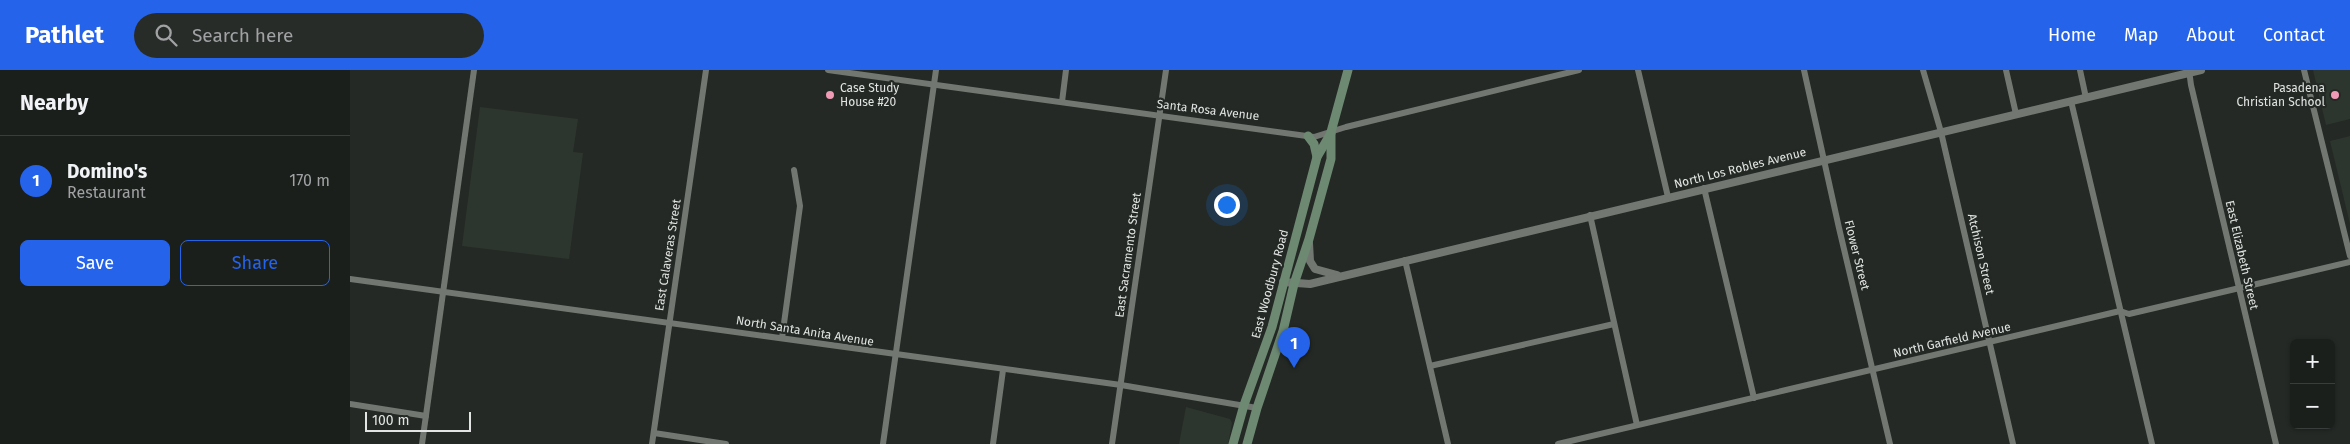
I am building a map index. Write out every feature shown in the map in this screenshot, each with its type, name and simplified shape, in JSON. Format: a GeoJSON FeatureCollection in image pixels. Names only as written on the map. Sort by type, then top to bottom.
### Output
{"type":"FeatureCollection","features":[{"type":"Feature","properties":{"kind":"main road","name":"East Woodbury Road"},"geometry":{"type":"LineString","coordinates":[[1233,444],[1244,404],[1264,353],[1318,157],[1331,132],[1348,70]]}},
{"type":"Feature","properties":{"kind":"main road","name":"East Woodbury Road"},"geometry":{"type":"LineString","coordinates":[[1247,444],[1257,408],[1276,356],[1294,284],[1309,239],[1331,159],[1331,132]]}},
{"type":"Feature","properties":{"kind":"main road"},"geometry":{"type":"LineString","coordinates":[[1308,136],[1314,144],[1318,157]]}},
{"type":"Feature","properties":{"kind":"main road"},"geometry":{"type":"LineString","coordinates":[[1264,353],[1276,356]]}},
{"type":"Feature","properties":{"kind":"street"},"geometry":{"type":"LineString","coordinates":[[422,444],[474,70]]}},
{"type":"Feature","properties":{"kind":"street","name":"East Calaveras Street"},"geometry":{"type":"LineString","coordinates":[[652,444],[706,70]]}},
{"type":"Feature","properties":{"kind":"street","name":"Santa Rosa Avenue"},"geometry":{"type":"LineString","coordinates":[[828,70],[1314,137],[1579,70]]}},
{"type":"Feature","properties":{"kind":"street"},"geometry":{"type":"LineString","coordinates":[[883,444],[936,70]]}},
{"type":"Feature","properties":{"kind":"street"},"geometry":{"type":"LineString","coordinates":[[1062,102],[1066,70]]}},
{"type":"Feature","properties":{"kind":"street","name":"East Sacramento Street"},"geometry":{"type":"LineString","coordinates":[[1112,444],[1166,70]]}},
{"type":"Feature","properties":{"kind":"street"},"geometry":{"type":"LineString","coordinates":[[1638,70],[1668,197]]}},
{"type":"Feature","properties":{"kind":"street","name":"Flower Street"},"geometry":{"type":"LineString","coordinates":[[1804,70],[1822,148],[1823,160],[1890,444]]}},
{"type":"Feature","properties":{"kind":"street","name":"Atchison Street"},"geometry":{"type":"LineString","coordinates":[[1923,70],[1941,132],[2013,444]]}},
{"type":"Feature","properties":{"kind":"street"},"geometry":{"type":"LineString","coordinates":[[2006,70],[2016,114]]}},
{"type":"Feature","properties":{"kind":"street"},"geometry":{"type":"LineString","coordinates":[[2080,70],[2086,98]]}},
{"type":"Feature","properties":{"kind":"street","name":"North Los Robles Avenue"},"geometry":{"type":"LineString","coordinates":[[1283,282],[1308,284],[2086,98],[2189,71],[2201,70]]}},
{"type":"Feature","properties":{"kind":"street"},"geometry":{"type":"LineString","coordinates":[[2304,70],[2350,256]]}},
{"type":"Feature","properties":{"kind":"street","name":"East Elizabeth Street"},"geometry":{"type":"LineString","coordinates":[[2189,71],[2276,444]]}},
{"type":"Feature","properties":{"kind":"street"},"geometry":{"type":"LineString","coordinates":[[2071,101],[2152,444]]}},
{"type":"Feature","properties":{"kind":"street"},"geometry":{"type":"LineString","coordinates":[[782,338],[800,206],[794,170]]}},
{"type":"Feature","properties":{"kind":"street"},"geometry":{"type":"LineString","coordinates":[[1704,188],[1754,398]]}},
{"type":"Feature","properties":{"kind":"street"},"geometry":{"type":"LineString","coordinates":[[1590,216],[1637,425]]}},
{"type":"Feature","properties":{"kind":"street"},"geometry":{"type":"LineString","coordinates":[[1309,239],[1310,261],[1315,268],[1339,276]]}},
{"type":"Feature","properties":{"kind":"street"},"geometry":{"type":"LineString","coordinates":[[1405,260],[1448,444]]}},
{"type":"Feature","properties":{"kind":"street","name":"North Garfield Avenue"},"geometry":{"type":"LineString","coordinates":[[1558,444],[2120,311],[2130,314],[2350,262]]}},
{"type":"Feature","properties":{"kind":"street","name":"North Santa Anita Avenue"},"geometry":{"type":"LineString","coordinates":[[350,279],[669,322],[895,356],[1120,385],[1244,404],[1257,408]]}},
{"type":"Feature","properties":{"kind":"street"},"geometry":{"type":"LineString","coordinates":[[1430,366],[1614,324]]}},
{"type":"Feature","properties":{"kind":"street"},"geometry":{"type":"LineString","coordinates":[[993,444],[1003,370]]}},
{"type":"Feature","properties":{"kind":"street"},"geometry":{"type":"LineString","coordinates":[[350,404],[426,416]]}},
{"type":"Feature","properties":{"kind":"street"},"geometry":{"type":"LineString","coordinates":[[654,433],[726,444]]}},
{"type":"Feature","properties":{"kind":"shaded area","name":"Pasadena Christian School"},"geometry":{"type":"Polygon","coordinates":[[[2313,70],[2350,70],[2350,119],[2326,125],[2313,70]]]}},
{"type":"Feature","properties":{"kind":"shaded area"},"geometry":{"type":"Polygon","coordinates":[[[480,107],[578,119],[573,152],[583,153],[569,259],[462,246],[480,107]]]}},
{"type":"Feature","properties":{"kind":"shaded area","name":"Pasadena Christian School"},"geometry":{"type":"Polygon","coordinates":[[[2350,136],[2350,224],[2330,141],[2350,136]]]}},
{"type":"Feature","properties":{"kind":"shaded area"},"geometry":{"type":"Polygon","coordinates":[[[1186,407],[1230,419],[1232,423],[1228,444],[1179,444],[1186,407]]]}},
{"type":"Feature","properties":{"kind":"place","name":"Case Study House #20"},"geometry":{"type":"Point","coordinates":[830,95]}},
{"type":"Feature","properties":{"kind":"place","name":"Pasadena Christian School"},"geometry":{"type":"Point","coordinates":[2335,95]}},
{"type":"Feature","properties":{"kind":"place","name":"Domino's"},"geometry":{"type":"Point","coordinates":[1294,368]}}]}
